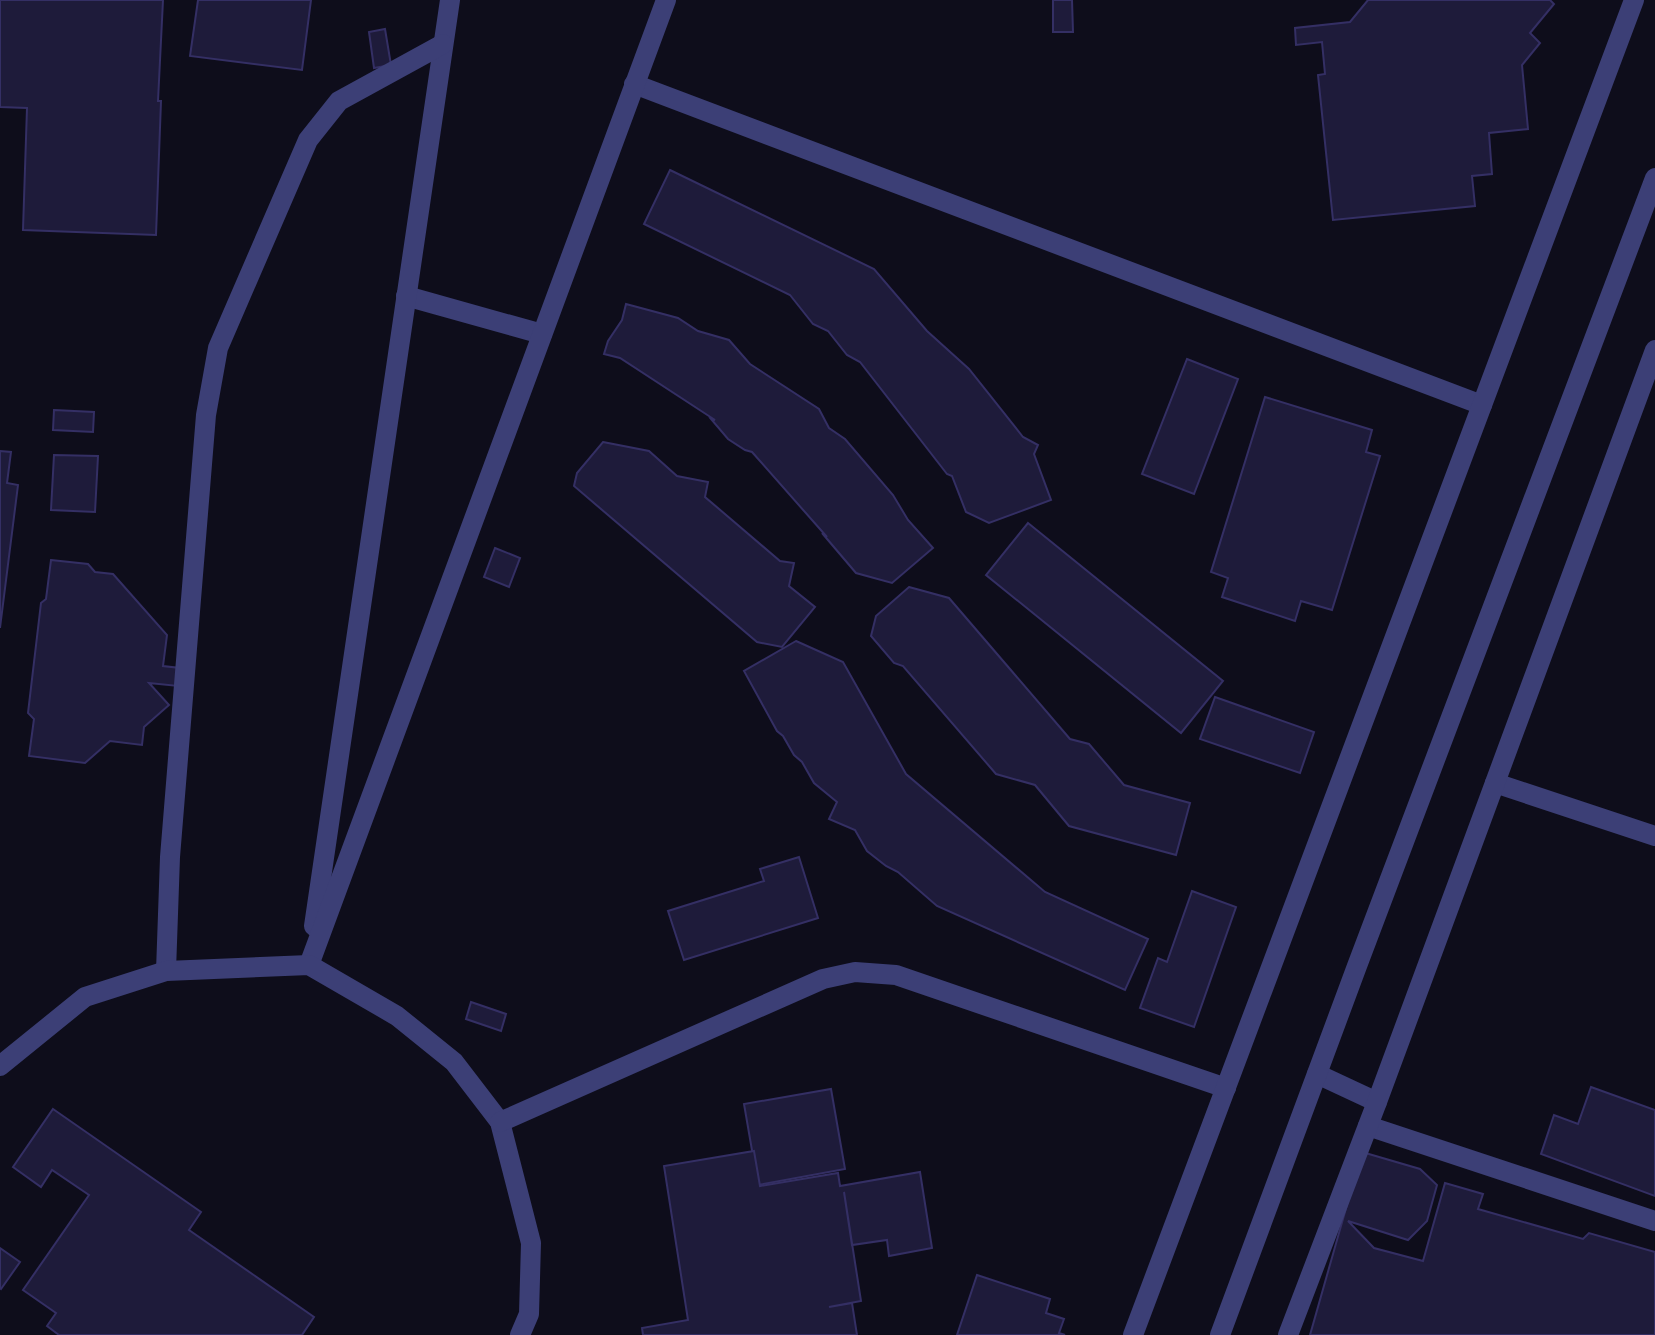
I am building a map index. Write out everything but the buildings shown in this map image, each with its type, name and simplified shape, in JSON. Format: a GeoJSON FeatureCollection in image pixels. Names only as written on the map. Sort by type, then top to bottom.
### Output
{"type":"FeatureCollection","features":[{"type":"Feature","properties":{"kind":"street"},"geometry":{"type":"LineString","coordinates":[[309,965],[450,0]]}},
{"type":"Feature","properties":{"kind":"street"},"geometry":{"type":"LineString","coordinates":[[309,965],[666,0]]}},
{"type":"Feature","properties":{"kind":"street"},"geometry":{"type":"LineString","coordinates":[[1133,1335],[1634,0]]}},
{"type":"Feature","properties":{"kind":"street"},"geometry":{"type":"LineString","coordinates":[[166,971],[170,857],[206,415],[218,348],[308,140],[339,101],[443,44]]}},
{"type":"Feature","properties":{"kind":"street"},"geometry":{"type":"LineString","coordinates":[[634,84],[1482,405]]}},
{"type":"Feature","properties":{"kind":"street"},"geometry":{"type":"LineString","coordinates":[[1220,1335],[1655,178]]}},
{"type":"Feature","properties":{"kind":"street"},"geometry":{"type":"LineString","coordinates":[[406,296],[542,334]]}},
{"type":"Feature","properties":{"kind":"street"},"geometry":{"type":"LineString","coordinates":[[1288,1335],[1655,350]]}},
{"type":"Feature","properties":{"kind":"street"},"geometry":{"type":"LineString","coordinates":[[1495,783],[1655,836]]}},
{"type":"Feature","properties":{"kind":"street"},"geometry":{"type":"LineString","coordinates":[[0,1066],[85,997],[166,971],[309,965],[397,1016],[454,1062],[500,1122],[531,1243],[529,1314],[520,1335]]}},
{"type":"Feature","properties":{"kind":"street"},"geometry":{"type":"LineString","coordinates":[[500,1122],[823,979],[855,972],[896,975],[1226,1088]]}},
{"type":"Feature","properties":{"kind":"street"},"geometry":{"type":"LineString","coordinates":[[1317,1074],[1377,1102]]}},
{"type":"Feature","properties":{"kind":"street"},"geometry":{"type":"LineString","coordinates":[[1368,1126],[1655,1221]]}}]}
